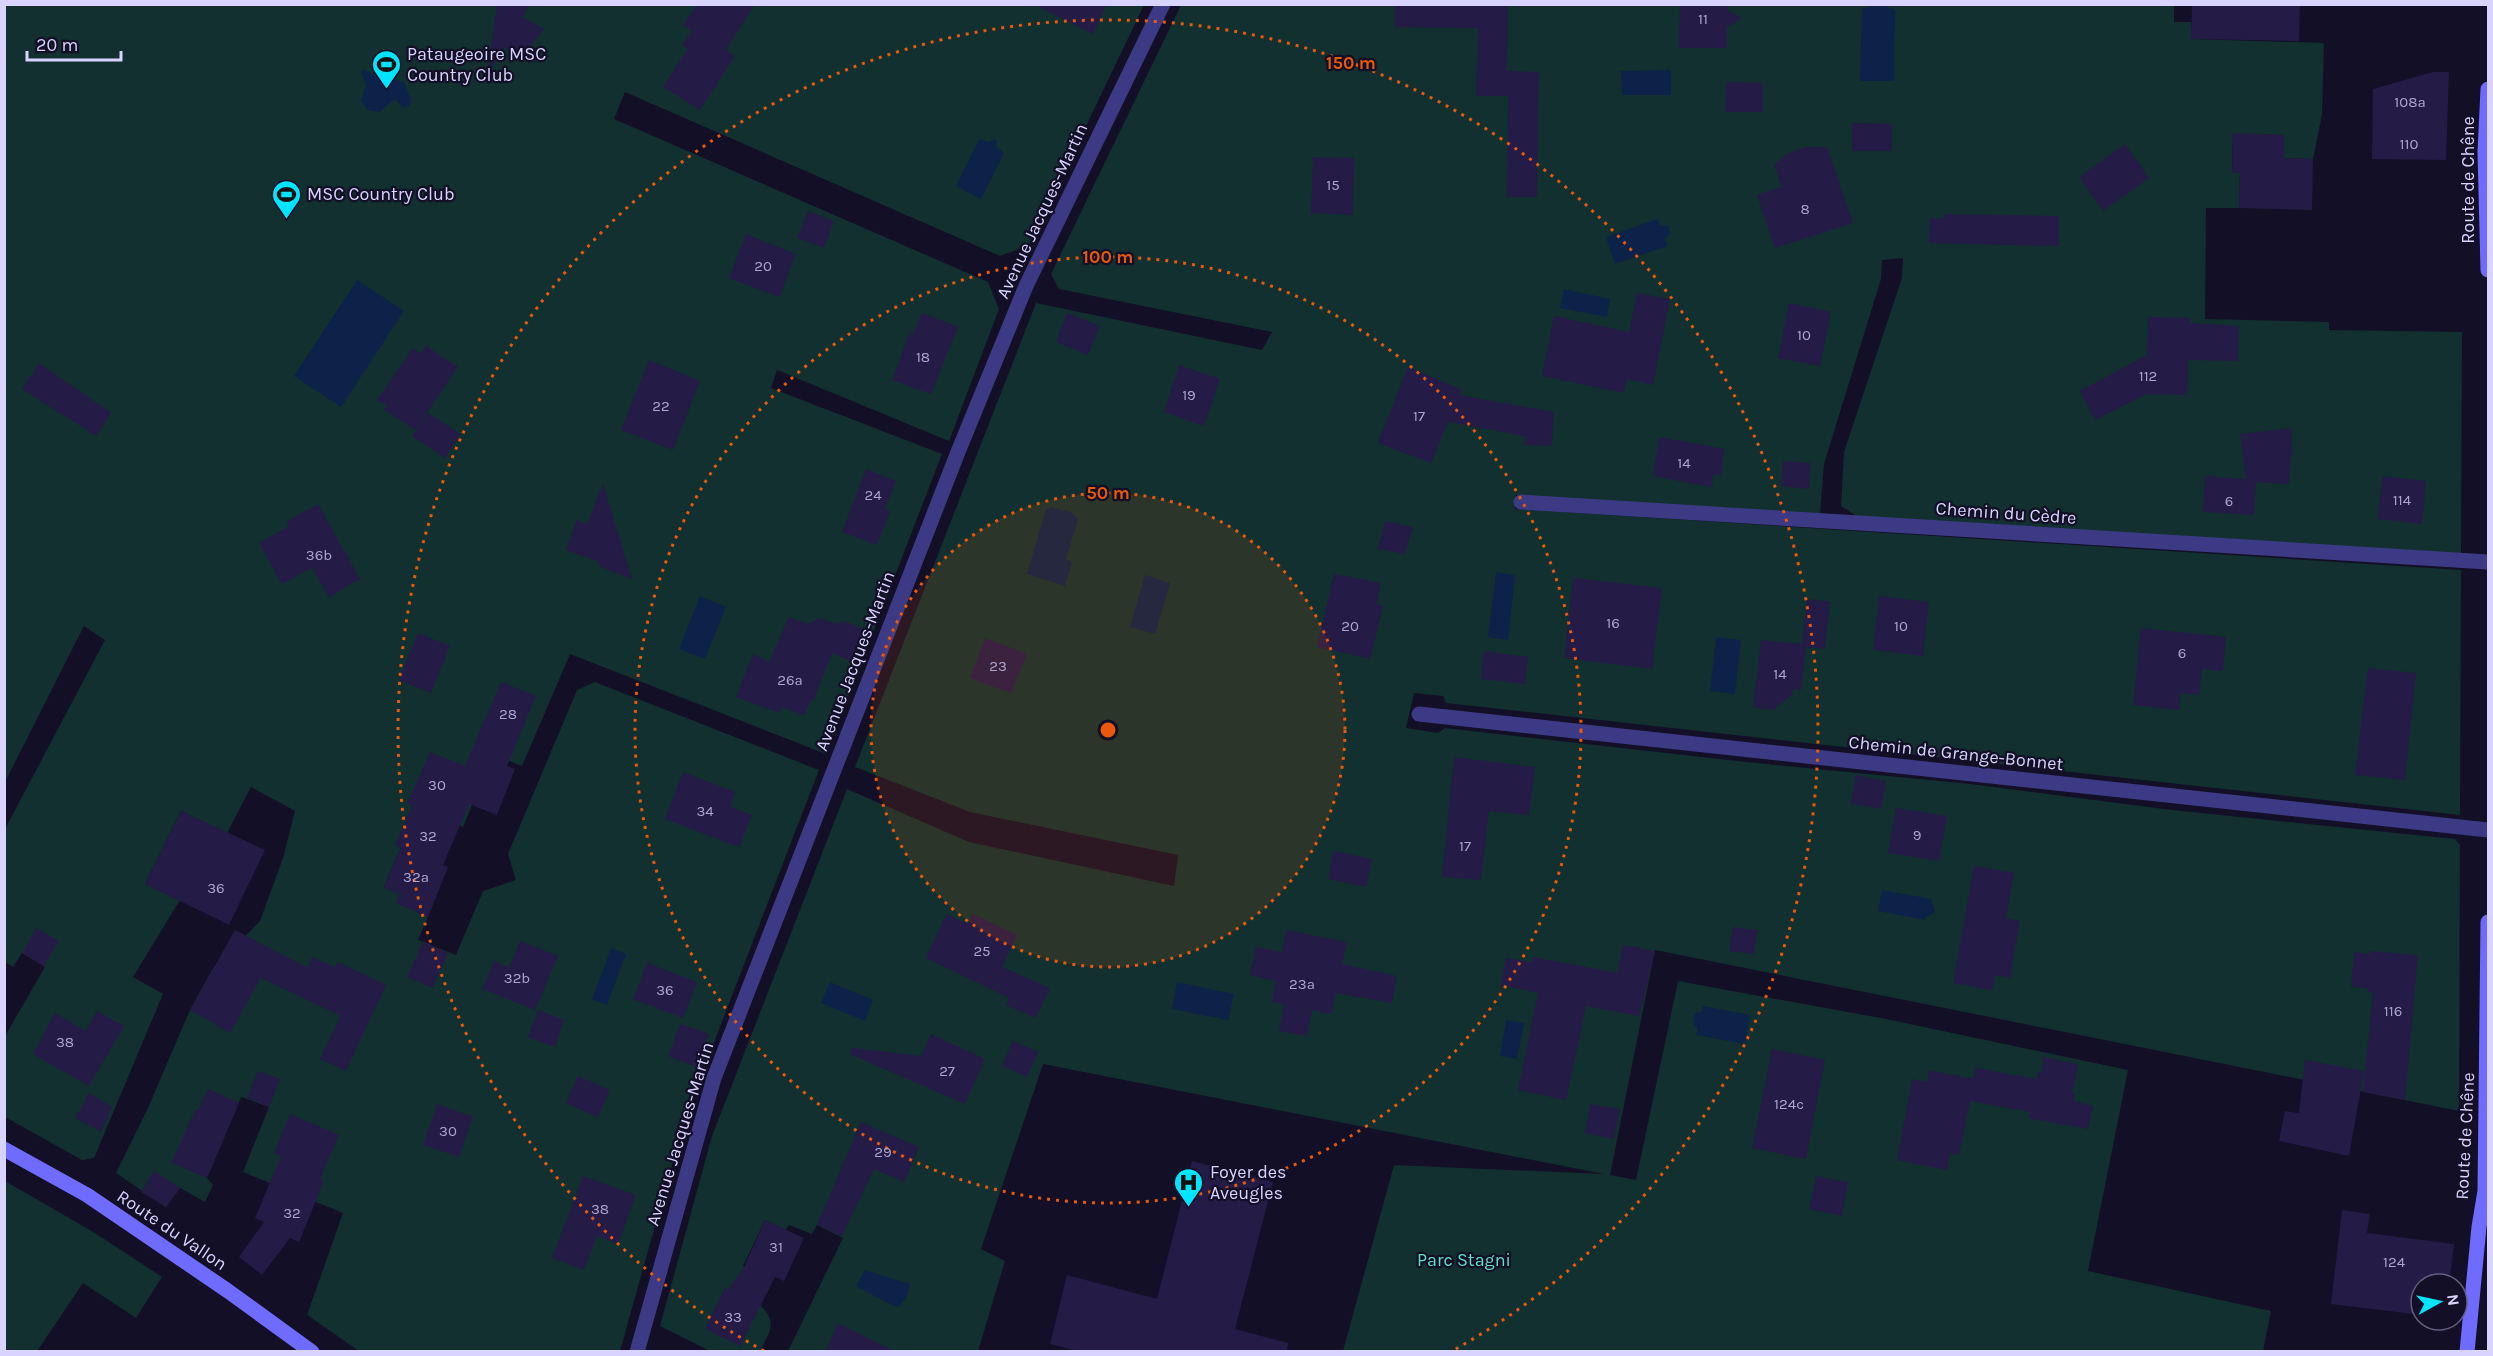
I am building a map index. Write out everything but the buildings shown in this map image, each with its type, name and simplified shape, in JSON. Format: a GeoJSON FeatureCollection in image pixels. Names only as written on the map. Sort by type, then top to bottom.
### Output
{"type":"FeatureCollection","features":[{"type":"Feature","properties":{"kind":"main road","name":"Route de Chêne"},"geometry":{"type":"LineString","coordinates":[[2488,89],[2485,152],[2488,270]]}},
{"type":"Feature","properties":{"kind":"main road","name":"Route de Chêne"},"geometry":{"type":"LineString","coordinates":[[2467,1352],[2479,1227],[2487,1191],[2488,922]]}},
{"type":"Feature","properties":{"kind":"main road","name":"Route du Vallon"},"geometry":{"type":"LineString","coordinates":[[4,1149],[87,1196],[228,1291],[312,1352]]}},
{"type":"Feature","properties":{"kind":"street","name":"Avenue Jacques-Martin"},"geometry":{"type":"LineString","coordinates":[[637,1352],[714,1078],[961,442],[1026,286],[1163,4]]}},
{"type":"Feature","properties":{"kind":"street","name":"Chemin du Cèdre"},"geometry":{"type":"LineString","coordinates":[[1521,502],[2488,562]]}},
{"type":"Feature","properties":{"kind":"street","name":"Chemin de Grange-Bonnet"},"geometry":{"type":"LineString","coordinates":[[1419,714],[2488,830]]}},
{"type":"Feature","properties":{"kind":"green space","name":"Parc Stagni"},"geometry":{"type":"Polygon","coordinates":[[[2174,4],[2174,22],[2191,22],[2192,39],[2324,43],[2322,115],[2313,159],[2284,158],[2284,135],[2233,134],[2232,172],[2240,173],[2239,208],[2206,208],[2205,319],[2329,322],[2329,330],[2462,332],[2461,555],[1858,517],[1841,506],[1844,452],[1902,278],[1903,258],[1882,260],[1881,279],[1824,464],[1820,514],[1516,495],[1515,509],[2461,570],[2460,815],[1446,703],[1443,696],[1414,693],[1406,728],[1438,733],[1445,728],[1746,762],[1970,784],[2172,810],[2455,839],[2460,845],[2459,1111],[1655,950],[1610,1175],[1636,1180],[1678,981],[1886,1019],[2128,1070],[2088,1271],[2271,1311],[2263,1351],[1343,1351],[1394,1165],[1604,1174],[1043,1064],[981,1249],[1005,1261],[978,1351],[788,1351],[843,1238],[817,1225],[812,1234],[789,1225],[786,1230],[765,1220],[743,1266],[772,1281],[760,1305],[771,1322],[760,1351],[710,1351],[660,1326],[712,1136],[847,789],[969,842],[1174,886],[1178,855],[970,812],[855,767],[1036,303],[1262,350],[1272,332],[1059,289],[1051,274],[1181,5],[2174,4]]]}},
{"type":"Feature","properties":{"kind":"green space"},"geometry":{"type":"Polygon","coordinates":[[[4,5],[1144,5],[1029,245],[1000,256],[625,92],[614,119],[988,282],[999,309],[949,441],[777,370],[771,388],[942,454],[826,754],[570,654],[522,766],[493,754],[463,827],[412,806],[396,845],[401,847],[384,887],[432,907],[418,940],[456,955],[483,891],[516,880],[508,854],[577,690],[595,682],[819,770],[686,1115],[620,1351],[359,1351],[307,1315],[343,1213],[243,1172],[269,1107],[241,1097],[207,1178],[213,1185],[205,1202],[180,1188],[166,1207],[116,1173],[147,1110],[190,1010],[212,970],[260,921],[283,858],[295,811],[251,787],[227,833],[181,811],[145,884],[180,900],[133,977],[163,994],[94,1158],[82,1160],[5,1117],[5,1036],[45,967],[22,953],[13,967],[5,962],[5,829],[105,640],[84,626],[5,782],[4,5]]]}},
{"type":"Feature","properties":{"kind":"green space"},"geometry":{"type":"Polygon","coordinates":[[[5,1181],[95,1233],[162,1277],[136,1318],[83,1283],[37,1351],[5,1351],[5,1181]]]}},
{"type":"Feature","properties":{"kind":"water"},"geometry":{"type":"Polygon","coordinates":[[[1885,6],[1895,10],[1894,81],[1860,81],[1862,9],[1885,6]]]}},
{"type":"Feature","properties":{"kind":"water","name":"Pataugeoire MSC Country Club"},"geometry":{"type":"Polygon","coordinates":[[[363,69],[378,77],[404,82],[411,101],[409,106],[403,108],[395,99],[379,112],[368,110],[361,101],[366,85],[361,73],[363,69]]]}},
{"type":"Feature","properties":{"kind":"water"},"geometry":{"type":"Polygon","coordinates":[[[1671,70],[1671,95],[1622,95],[1621,71],[1671,70]]]}},
{"type":"Feature","properties":{"kind":"water"},"geometry":{"type":"Polygon","coordinates":[[[995,139],[996,146],[1004,153],[981,199],[956,186],[979,140],[988,142],[995,139]]]}},
{"type":"Feature","properties":{"kind":"water"},"geometry":{"type":"Polygon","coordinates":[[[1658,219],[1660,226],[1668,225],[1670,234],[1665,239],[1667,246],[1615,264],[1606,237],[1658,219]]]}},
{"type":"Feature","properties":{"kind":"water"},"geometry":{"type":"Polygon","coordinates":[[[357,280],[404,311],[341,407],[294,376],[357,280]]]}},
{"type":"Feature","properties":{"kind":"water"},"geometry":{"type":"Polygon","coordinates":[[[1564,289],[1610,299],[1607,317],[1560,308],[1564,289]]]}},
{"type":"Feature","properties":{"kind":"water"},"geometry":{"type":"Polygon","coordinates":[[[1050,507],[1071,512],[1078,519],[1066,559],[1072,562],[1065,586],[1027,574],[1046,509],[1049,510],[1050,507]]]}},
{"type":"Feature","properties":{"kind":"water"},"geometry":{"type":"Polygon","coordinates":[[[1496,572],[1515,575],[1508,640],[1488,637],[1496,572]]]}},
{"type":"Feature","properties":{"kind":"water"},"geometry":{"type":"Polygon","coordinates":[[[1145,575],[1170,583],[1155,634],[1130,627],[1145,575]]]}},
{"type":"Feature","properties":{"kind":"water"},"geometry":{"type":"Polygon","coordinates":[[[700,596],[726,607],[705,659],[679,649],[700,596]]]}},
{"type":"Feature","properties":{"kind":"water"},"geometry":{"type":"Polygon","coordinates":[[[1716,637],[1741,640],[1735,694],[1710,691],[1716,637]]]}},
{"type":"Feature","properties":{"kind":"water"},"geometry":{"type":"Polygon","coordinates":[[[1882,890],[1931,899],[1935,912],[1926,917],[1926,920],[1878,911],[1882,890]]]}},
{"type":"Feature","properties":{"kind":"water"},"geometry":{"type":"Polygon","coordinates":[[[611,948],[626,954],[607,1005],[592,999],[611,948]]]}},
{"type":"Feature","properties":{"kind":"water"},"geometry":{"type":"Polygon","coordinates":[[[830,982],[873,1000],[865,1021],[821,1003],[830,982]]]}},
{"type":"Feature","properties":{"kind":"water"},"geometry":{"type":"Polygon","coordinates":[[[1177,982],[1234,994],[1228,1020],[1172,1009],[1177,982]]]}},
{"type":"Feature","properties":{"kind":"water"},"geometry":{"type":"Polygon","coordinates":[[[1703,1006],[1750,1015],[1745,1044],[1696,1035],[1698,1029],[1694,1026],[1693,1017],[1702,1011],[1703,1006]]]}},
{"type":"Feature","properties":{"kind":"water"},"geometry":{"type":"Polygon","coordinates":[[[1506,1020],[1524,1023],[1517,1059],[1500,1056],[1506,1020]]]}},
{"type":"Feature","properties":{"kind":"water"},"geometry":{"type":"Polygon","coordinates":[[[865,1270],[910,1284],[906,1298],[898,1308],[856,1286],[865,1270]]]}},
{"type":"Feature","properties":{"kind":"place","name":"Pataugeoire MSC Country Club"},"geometry":{"type":"Point","coordinates":[386,90]}},
{"type":"Feature","properties":{"kind":"place","name":"MSC Country Club"},"geometry":{"type":"Point","coordinates":[286,220]}},
{"type":"Feature","properties":{"kind":"place","name":"Foyer des Aveugles"},"geometry":{"type":"Point","coordinates":[1189,1208]}}]}
